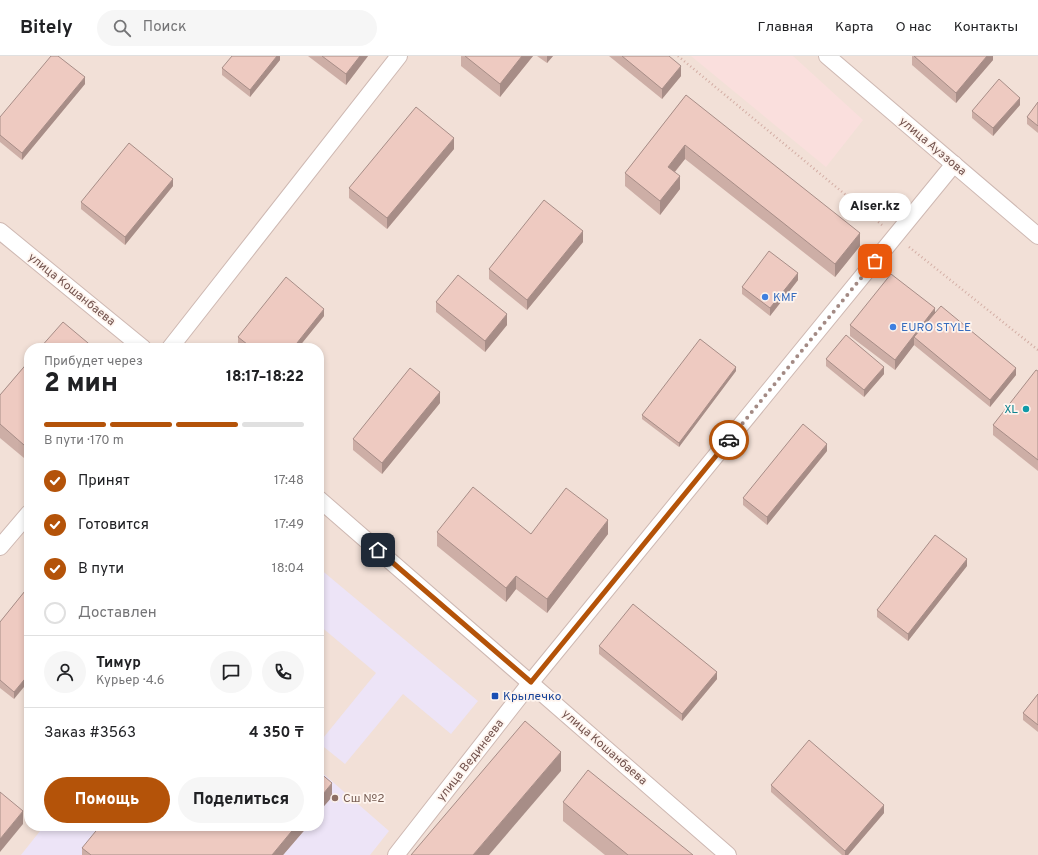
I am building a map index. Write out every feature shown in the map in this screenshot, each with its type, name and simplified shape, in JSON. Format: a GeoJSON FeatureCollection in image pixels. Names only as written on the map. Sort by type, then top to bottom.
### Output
{"type":"FeatureCollection","features":[{"type":"Feature","properties":{"kind":"street"},"geometry":{"type":"LineString","coordinates":[[174,343],[399,56]]}},
{"type":"Feature","properties":{"kind":"street","name":"улица Ауэзова"},"geometry":{"type":"LineString","coordinates":[[827,56],[1038,236]]}},
{"type":"Feature","properties":{"kind":"street","name":"улица Вединеева"},"geometry":{"type":"LineString","coordinates":[[396,855],[531,682],[954,164]]}},
{"type":"Feature","properties":{"kind":"street","name":"улица Кошанбаева"},"geometry":{"type":"LineString","coordinates":[[0,231],[137,343]]}},
{"type":"Feature","properties":{"kind":"street","name":"улица Кошанбаева"},"geometry":{"type":"LineString","coordinates":[[324,503],[728,855]]}},
{"type":"Feature","properties":{"kind":"street"},"geometry":{"type":"LineString","coordinates":[[0,547],[24,519]]}},
{"type":"Feature","properties":{"kind":"path"},"geometry":{"type":"LineString","coordinates":[[678,56],[895,236],[1038,350]]}},
{"type":"Feature","properties":{"kind":"shaded area"},"geometry":{"type":"Polygon","coordinates":[[[0,56],[1038,56],[1038,855],[0,855],[0,56]]]}},
{"type":"Feature","properties":{"kind":"shaded area"},"geometry":{"type":"Polygon","coordinates":[[[691,56],[793,56],[863,120],[826,167],[691,56]]]}},
{"type":"Feature","properties":{"kind":"shaded area"},"geometry":{"type":"Polygon","coordinates":[[[324,572],[478,701],[451,734],[403,694],[345,764],[324,747],[324,737],[376,673],[324,629],[324,572]]]}},
{"type":"Feature","properties":{"kind":"shaded area","name":"Сш №2"},"geometry":{"type":"Polygon","coordinates":[[[324,774],[389,831],[370,855],[21,855],[40,831],[324,831],[324,774]]]}},
{"type":"Feature","properties":{"kind":"building"},"geometry":{"type":"Polygon","coordinates":[[[51,56],[58,56],[85,77],[22,153],[0,135],[0,117],[51,56]]]}},
{"type":"Feature","properties":{"kind":"building"},"geometry":{"type":"Polygon","coordinates":[[[232,56],[277,56],[250,90],[222,68],[232,56]]]}},
{"type":"Feature","properties":{"kind":"building"},"geometry":{"type":"Polygon","coordinates":[[[322,56],[360,56],[346,74],[322,56]]]}},
{"type":"Feature","properties":{"kind":"building"},"geometry":{"type":"Polygon","coordinates":[[[465,56],[522,56],[500,84],[465,56]]]}},
{"type":"Feature","properties":{"kind":"building"},"geometry":{"type":"Polygon","coordinates":[[[622,56],[669,56],[681,66],[662,89],[622,56]]]}},
{"type":"Feature","properties":{"kind":"building"},"geometry":{"type":"Polygon","coordinates":[[[914,56],[987,56],[956,93],[914,56]]]}},
{"type":"Feature","properties":{"kind":"building"},"geometry":{"type":"Polygon","coordinates":[[[999,79],[1020,98],[993,128],[972,111],[999,79]]]}},
{"type":"Feature","properties":{"kind":"building"},"geometry":{"type":"Polygon","coordinates":[[[686,95],[860,233],[835,264],[685,145],[668,167],[680,176],[660,201],[625,173],[686,95]]]}},
{"type":"Feature","properties":{"kind":"building"},"geometry":{"type":"Polygon","coordinates":[[[1038,102],[1038,126],[1027,117],[1038,102]]]}},
{"type":"Feature","properties":{"kind":"building"},"geometry":{"type":"Polygon","coordinates":[[[416,107],[454,138],[387,218],[349,188],[416,107]]]}},
{"type":"Feature","properties":{"kind":"building"},"geometry":{"type":"Polygon","coordinates":[[[129,143],[173,179],[125,237],[81,202],[129,143]]]}},
{"type":"Feature","properties":{"kind":"building"},"geometry":{"type":"Polygon","coordinates":[[[544,200],[583,231],[527,300],[489,269],[544,200]]]}},
{"type":"Feature","properties":{"kind":"building"},"geometry":{"type":"Polygon","coordinates":[[[769,251],[798,273],[770,308],[742,287],[769,251]]]}},
{"type":"Feature","properties":{"kind":"building","name":"EURO STYLE"},"geometry":{"type":"Polygon","coordinates":[[[891,274],[935,308],[895,360],[850,325],[891,274]]]}},
{"type":"Feature","properties":{"kind":"building"},"geometry":{"type":"Polygon","coordinates":[[[458,275],[507,314],[485,341],[436,302],[458,275]]]}},
{"type":"Feature","properties":{"kind":"building"},"geometry":{"type":"Polygon","coordinates":[[[286,277],[324,309],[297,343],[246,343],[238,337],[286,277]]]}},
{"type":"Feature","properties":{"kind":"building"},"geometry":{"type":"Polygon","coordinates":[[[941,306],[1016,368],[990,400],[914,337],[941,306]]]}},
{"type":"Feature","properties":{"kind":"building"},"geometry":{"type":"Polygon","coordinates":[[[63,322],[88,343],[44,343],[63,322]]]}},
{"type":"Feature","properties":{"kind":"building"},"geometry":{"type":"Polygon","coordinates":[[[846,335],[884,367],[864,390],[826,359],[846,335]]]}},
{"type":"Feature","properties":{"kind":"building"},"geometry":{"type":"Polygon","coordinates":[[[700,339],[736,367],[679,443],[642,415],[700,339]]]}},
{"type":"Feature","properties":{"kind":"building"},"geometry":{"type":"Polygon","coordinates":[[[24,367],[24,445],[0,424],[0,395],[24,367]]]}},
{"type":"Feature","properties":{"kind":"building"},"geometry":{"type":"Polygon","coordinates":[[[410,368],[440,392],[382,463],[353,439],[410,368]]]}},
{"type":"Feature","properties":{"kind":"building","name":"XL"},"geometry":{"type":"Polygon","coordinates":[[[1036,370],[1038,371],[1038,460],[993,425],[1036,370]]]}},
{"type":"Feature","properties":{"kind":"building"},"geometry":{"type":"Polygon","coordinates":[[[803,424],[827,444],[767,517],[743,498],[803,424]]]}},
{"type":"Feature","properties":{"kind":"building"},"geometry":{"type":"Polygon","coordinates":[[[473,487],[531,534],[566,488],[608,520],[547,599],[516,576],[506,588],[437,532],[473,487]]]}},
{"type":"Feature","properties":{"kind":"building"},"geometry":{"type":"Polygon","coordinates":[[[935,535],[967,559],[908,634],[877,610],[935,535]]]}},
{"type":"Feature","properties":{"kind":"building"},"geometry":{"type":"Polygon","coordinates":[[[24,592],[24,680],[14,692],[0,680],[0,622],[24,592]]]}},
{"type":"Feature","properties":{"kind":"building"},"geometry":{"type":"Polygon","coordinates":[[[633,604],[717,672],[682,714],[599,646],[633,604]]]}},
{"type":"Feature","properties":{"kind":"building"},"geometry":{"type":"Polygon","coordinates":[[[1038,694],[1038,725],[1023,713],[1038,694]]]}},
{"type":"Feature","properties":{"kind":"building"},"geometry":{"type":"Polygon","coordinates":[[[525,721],[561,752],[473,855],[411,855],[525,721]]]}},
{"type":"Feature","properties":{"kind":"building"},"geometry":{"type":"Polygon","coordinates":[[[809,740],[884,805],[845,851],[771,785],[809,740]]]}},
{"type":"Feature","properties":{"kind":"building"},"geometry":{"type":"Polygon","coordinates":[[[588,770],[693,855],[628,855],[563,802],[588,770]]]}},
{"type":"Feature","properties":{"kind":"building"},"geometry":{"type":"Polygon","coordinates":[[[324,776],[332,783],[324,793],[324,776]]]}},
{"type":"Feature","properties":{"kind":"building"},"geometry":{"type":"Polygon","coordinates":[[[0,792],[23,811],[0,839],[0,792]]]}},
{"type":"Feature","properties":{"kind":"building"},"geometry":{"type":"Polygon","coordinates":[[[96,831],[292,831],[272,855],[91,855],[82,848],[96,831]]]}},
{"type":"Feature","properties":{"kind":"way so far"},"geometry":{"type":"LineString","coordinates":[[729,440],[875,261]]}},
{"type":"Feature","properties":{"kind":"place","name":"Alser.kz"},"geometry":{"type":"Point","coordinates":[875,261]}},
{"type":"Feature","properties":{"kind":"place","name":"KMF"},"geometry":{"type":"Point","coordinates":[765,297]}},
{"type":"Feature","properties":{"kind":"place","name":"EURO STYLE"},"geometry":{"type":"Point","coordinates":[893,327]}},
{"type":"Feature","properties":{"kind":"place","name":"XL"},"geometry":{"type":"Point","coordinates":[1026,409]}},
{"type":"Feature","properties":{"kind":"place","name":"Крылечко"},"geometry":{"type":"Point","coordinates":[495,696]}},
{"type":"Feature","properties":{"kind":"place","name":"Сш №2"},"geometry":{"type":"Point","coordinates":[335,798]}},
{"type":"Feature","properties":{"kind":"route"},"geometry":{"type":"LineString","coordinates":[[378,550],[531,682],[729,440]]}}]}
